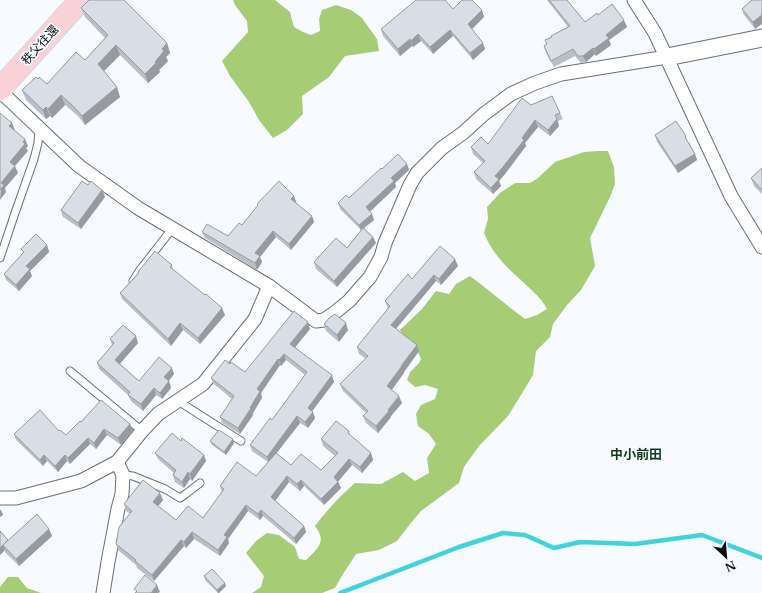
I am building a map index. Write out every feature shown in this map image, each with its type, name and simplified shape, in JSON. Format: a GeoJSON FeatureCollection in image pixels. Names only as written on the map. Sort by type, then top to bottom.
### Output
{"type":"FeatureCollection","features":[{"type":"Feature","properties":{"kind":"highway","name":"秩父往還"},"geometry":{"type":"LineString","coordinates":[[0,90],[81,0]]}},
{"type":"Feature","properties":{"kind":"street"},"geometry":{"type":"LineString","coordinates":[[634,0],[655,33],[667,57],[731,196],[762,247]]}},
{"type":"Feature","properties":{"kind":"street"},"geometry":{"type":"LineString","coordinates":[[0,90],[79,166],[138,208],[269,286],[316,321],[324,320],[334,314],[349,301],[370,277],[381,257],[385,243],[417,173],[442,148],[511,94],[561,74],[667,57],[762,38]]}},
{"type":"Feature","properties":{"kind":"street"},"geometry":{"type":"LineString","coordinates":[[0,498],[16,498],[81,481],[117,462],[158,414],[202,384],[255,319],[269,286]]}},
{"type":"Feature","properties":{"kind":"street"},"geometry":{"type":"LineString","coordinates":[[103,593],[122,494],[123,475],[117,462]]}},
{"type":"Feature","properties":{"kind":"lane"},"geometry":{"type":"LineString","coordinates":[[0,258],[14,213],[34,159],[38,143],[39,128]]}},
{"type":"Feature","properties":{"kind":"lane"},"geometry":{"type":"LineString","coordinates":[[133,280],[172,229]]}},
{"type":"Feature","properties":{"kind":"lane"},"geometry":{"type":"LineString","coordinates":[[70,371],[142,431]]}},
{"type":"Feature","properties":{"kind":"lane"},"geometry":{"type":"LineString","coordinates":[[178,401],[241,441]]}},
{"type":"Feature","properties":{"kind":"lane"},"geometry":{"type":"LineString","coordinates":[[123,475],[133,476],[165,489],[180,498],[200,482]]}},
{"type":"Feature","properties":{"kind":"green space"},"geometry":{"type":"Polygon","coordinates":[[[233,0],[275,0],[290,12],[294,27],[311,35],[320,31],[319,19],[322,10],[336,5],[351,10],[362,18],[377,39],[379,51],[345,56],[329,77],[302,96],[303,114],[287,130],[273,138],[259,120],[222,61],[248,32],[247,21],[233,0]]]}},
{"type":"Feature","properties":{"kind":"green space"},"geometry":{"type":"Polygon","coordinates":[[[608,151],[614,167],[615,184],[590,238],[595,266],[581,290],[567,305],[553,324],[550,337],[536,351],[533,375],[508,416],[479,446],[464,467],[459,483],[421,511],[397,541],[379,550],[356,554],[335,588],[322,593],[252,593],[261,587],[264,576],[246,553],[256,541],[267,533],[279,535],[295,547],[299,559],[306,560],[317,549],[321,539],[315,526],[334,503],[355,483],[381,484],[403,472],[415,481],[429,473],[427,458],[436,444],[429,434],[418,426],[416,414],[421,405],[435,399],[438,389],[425,385],[415,387],[407,380],[410,372],[421,359],[415,345],[406,341],[400,330],[422,309],[436,291],[449,294],[456,284],[470,276],[525,319],[537,315],[547,309],[539,297],[505,265],[491,247],[484,233],[488,219],[487,207],[500,193],[515,183],[530,183],[538,178],[555,162],[584,152],[608,151]]]}},
{"type":"Feature","properties":{"kind":"green space"},"geometry":{"type":"Polygon","coordinates":[[[8,577],[18,577],[27,588],[41,593],[0,593],[0,587],[8,577]]]}},
{"type":"Feature","properties":{"kind":"building"},"geometry":{"type":"Polygon","coordinates":[[[89,0],[124,0],[167,43],[162,49],[164,51],[155,62],[156,63],[145,74],[116,45],[98,64],[117,87],[82,116],[61,95],[48,109],[46,107],[43,110],[22,90],[36,77],[38,79],[39,77],[47,84],[76,52],[85,60],[108,35],[81,8],[89,0]]]}},
{"type":"Feature","properties":{"kind":"building"},"geometry":{"type":"Polygon","coordinates":[[[416,0],[445,0],[453,9],[462,0],[472,0],[482,10],[468,24],[483,43],[470,53],[450,30],[430,47],[418,34],[411,41],[410,39],[398,49],[381,29],[416,0]]]}},
{"type":"Feature","properties":{"kind":"building"},"geometry":{"type":"Polygon","coordinates":[[[549,0],[567,0],[585,22],[597,13],[598,15],[612,4],[624,20],[606,35],[609,38],[583,56],[578,56],[573,49],[551,61],[544,46],[547,44],[545,40],[570,26],[549,0]]]}},
{"type":"Feature","properties":{"kind":"building"},"geometry":{"type":"Polygon","coordinates":[[[752,0],[762,0],[762,15],[753,22],[742,9],[752,0]]]}},
{"type":"Feature","properties":{"kind":"building"},"geometry":{"type":"Polygon","coordinates":[[[552,96],[560,113],[555,115],[557,119],[548,130],[535,120],[522,138],[524,140],[495,176],[499,179],[491,188],[474,172],[485,161],[471,147],[481,137],[488,144],[522,98],[531,105],[552,96]]]}},
{"type":"Feature","properties":{"kind":"building"},"geometry":{"type":"Polygon","coordinates":[[[0,113],[12,123],[9,126],[25,139],[23,142],[25,144],[10,162],[15,166],[1,183],[4,185],[0,190],[0,113]]]}},
{"type":"Feature","properties":{"kind":"building"},"geometry":{"type":"Polygon","coordinates":[[[676,121],[695,154],[675,166],[655,135],[676,121]]]}},
{"type":"Feature","properties":{"kind":"building"},"geometry":{"type":"Polygon","coordinates":[[[398,154],[407,164],[391,178],[394,181],[366,207],[372,214],[359,225],[338,203],[346,195],[349,198],[398,154]]]}},
{"type":"Feature","properties":{"kind":"building"},"geometry":{"type":"Polygon","coordinates":[[[762,168],[762,190],[751,178],[762,168]]]}},
{"type":"Feature","properties":{"kind":"building"},"geometry":{"type":"Polygon","coordinates":[[[82,181],[88,185],[91,181],[102,190],[78,223],[61,210],[82,181]]]}},
{"type":"Feature","properties":{"kind":"building"},"geometry":{"type":"Polygon","coordinates":[[[279,181],[294,196],[291,199],[312,216],[289,244],[273,231],[255,253],[260,256],[255,263],[202,232],[207,224],[228,236],[239,223],[242,225],[258,205],[257,204],[279,181]]]}},
{"type":"Feature","properties":{"kind":"building"},"geometry":{"type":"Polygon","coordinates":[[[363,228],[373,237],[334,281],[314,262],[336,238],[347,248],[363,228]]]}},
{"type":"Feature","properties":{"kind":"building"},"geometry":{"type":"Polygon","coordinates":[[[36,234],[47,245],[26,266],[30,269],[16,285],[4,274],[24,252],[21,249],[36,234]]]}},
{"type":"Feature","properties":{"kind":"building"},"geometry":{"type":"Polygon","coordinates":[[[440,246],[455,259],[439,279],[434,275],[391,325],[417,345],[387,386],[399,396],[376,426],[363,416],[368,411],[340,384],[368,356],[357,347],[390,306],[385,301],[408,274],[412,279],[440,246]]]}},
{"type":"Feature","properties":{"kind":"building"},"geometry":{"type":"Polygon","coordinates":[[[155,251],[172,265],[170,267],[222,308],[198,338],[180,323],[168,339],[120,293],[139,273],[138,272],[155,251]]]}},
{"type":"Feature","properties":{"kind":"building"},"geometry":{"type":"Polygon","coordinates":[[[294,311],[308,322],[290,344],[332,375],[308,408],[313,412],[305,422],[297,416],[267,457],[250,445],[270,418],[272,420],[307,372],[284,354],[279,360],[278,359],[257,389],[260,391],[238,428],[220,417],[234,396],[211,378],[225,360],[230,364],[231,362],[245,372],[294,311]]]}},
{"type":"Feature","properties":{"kind":"building"},"geometry":{"type":"Polygon","coordinates":[[[335,314],[346,323],[337,335],[324,324],[335,314]]]}},
{"type":"Feature","properties":{"kind":"building"},"geometry":{"type":"Polygon","coordinates":[[[123,325],[136,336],[115,360],[139,381],[159,357],[172,368],[164,377],[169,381],[160,393],[154,388],[141,404],[128,395],[130,392],[97,363],[114,343],[110,339],[123,325]]]}},
{"type":"Feature","properties":{"kind":"building"},"geometry":{"type":"Polygon","coordinates":[[[101,400],[130,424],[118,438],[104,429],[94,443],[88,438],[68,458],[65,455],[55,466],[44,455],[40,460],[14,434],[40,410],[59,431],[60,430],[66,435],[80,421],[81,422],[101,400]]]}},
{"type":"Feature","properties":{"kind":"building"},"geometry":{"type":"Polygon","coordinates":[[[336,421],[349,431],[348,433],[371,453],[360,467],[349,459],[334,477],[338,482],[321,499],[301,480],[297,484],[287,476],[271,497],[304,526],[294,538],[261,510],[258,514],[246,505],[224,535],[227,537],[218,550],[192,532],[184,542],[181,540],[152,575],[116,544],[119,527],[132,511],[124,504],[143,480],[160,493],[153,502],[176,520],[188,506],[203,518],[224,489],[220,486],[237,462],[256,476],[276,453],[291,465],[301,454],[321,470],[338,453],[321,439],[336,421]]]}},
{"type":"Feature","properties":{"kind":"building"},"geometry":{"type":"Polygon","coordinates":[[[219,430],[233,439],[224,452],[210,441],[219,430]]]}},
{"type":"Feature","properties":{"kind":"building"},"geometry":{"type":"Polygon","coordinates":[[[172,433],[181,441],[182,438],[204,455],[190,474],[188,472],[182,482],[173,475],[176,470],[155,453],[172,433]]]}},
{"type":"Feature","properties":{"kind":"building"},"geometry":{"type":"Polygon","coordinates":[[[37,514],[49,529],[16,559],[3,545],[37,514]]]}},
{"type":"Feature","properties":{"kind":"building"},"geometry":{"type":"Polygon","coordinates":[[[0,531],[8,540],[0,548],[0,531]]]}},
{"type":"Feature","properties":{"kind":"building"},"geometry":{"type":"Polygon","coordinates":[[[212,569],[225,583],[217,590],[204,576],[212,569]]]}},
{"type":"Feature","properties":{"kind":"building"},"geometry":{"type":"Polygon","coordinates":[[[145,575],[157,585],[151,593],[135,593],[137,591],[134,589],[145,575]]]}},
{"type":"Feature","properties":{"kind":"waterway"},"geometry":{"type":"LineString","coordinates":[[340,593],[459,547],[503,533],[525,535],[554,548],[580,542],[635,544],[702,535],[762,558]]}},
{"type":"Feature","properties":{"kind":"district","name":"中小前田"},"geometry":{"type":"Point","coordinates":[636,454]}}]}
